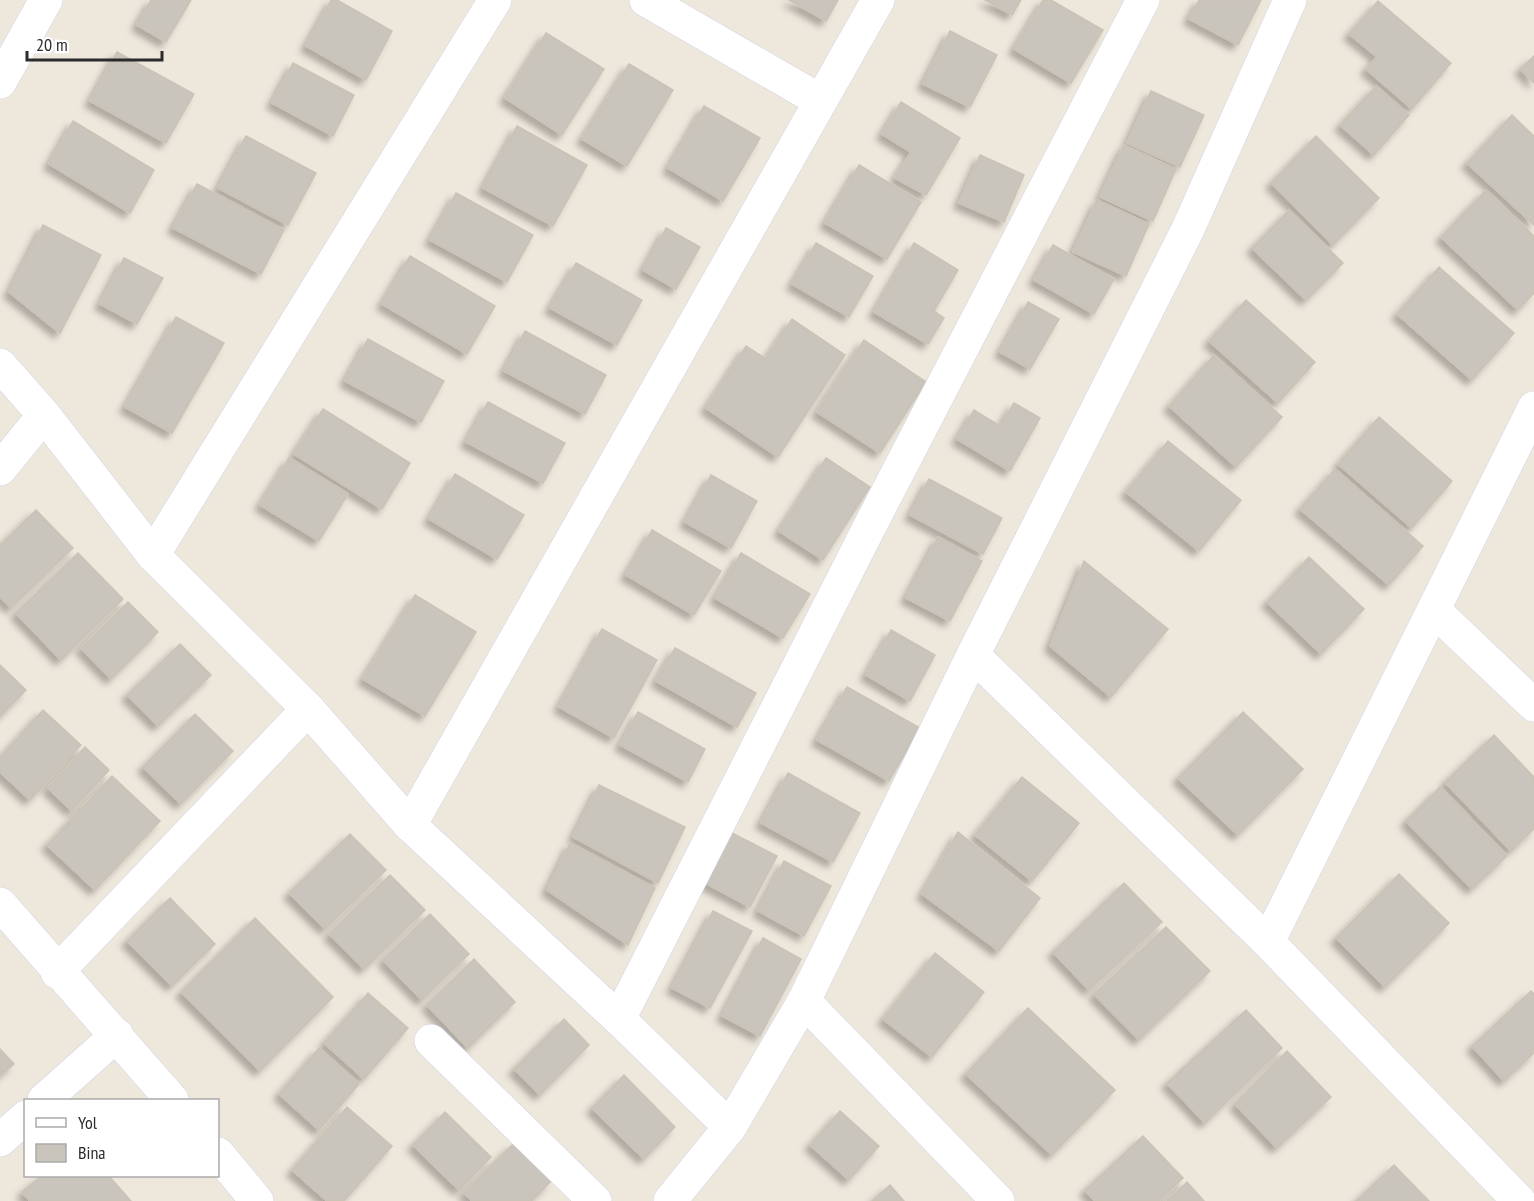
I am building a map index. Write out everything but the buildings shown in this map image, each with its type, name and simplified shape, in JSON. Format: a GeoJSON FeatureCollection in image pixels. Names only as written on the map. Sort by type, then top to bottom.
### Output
{"type":"FeatureCollection","features":[{"type":"Feature","properties":{"kind":"street"},"geometry":{"type":"LineString","coordinates":[[0,82],[46,0]]}},
{"type":"Feature","properties":{"kind":"street"},"geometry":{"type":"LineString","coordinates":[[153,555],[495,0]]}},
{"type":"Feature","properties":{"kind":"street"},"geometry":{"type":"LineString","coordinates":[[646,0],[819,100]]}},
{"type":"Feature","properties":{"kind":"street"},"geometry":{"type":"LineString","coordinates":[[410,825],[819,100],[878,0]]}},
{"type":"Feature","properties":{"kind":"street"},"geometry":{"type":"LineString","coordinates":[[619,1019],[872,522],[1143,0]]}},
{"type":"Feature","properties":{"kind":"street"},"geometry":{"type":"LineString","coordinates":[[670,1201],[730,1127],[804,1001],[973,655],[1188,229],[1290,0]]}},
{"type":"Feature","properties":{"kind":"street"},"geometry":{"type":"LineString","coordinates":[[0,365],[44,415],[153,555],[308,709],[410,825],[619,1019],[730,1127]]}},
{"type":"Feature","properties":{"kind":"street"},"geometry":{"type":"LineString","coordinates":[[1268,942],[1435,611],[1534,408]]}},
{"type":"Feature","properties":{"kind":"street"},"geometry":{"type":"LineString","coordinates":[[0,469],[44,415]]}},
{"type":"Feature","properties":{"kind":"street"},"geometry":{"type":"LineString","coordinates":[[1435,611],[1534,705]]}},
{"type":"Feature","properties":{"kind":"street"},"geometry":{"type":"LineString","coordinates":[[973,655],[1268,942],[1519,1201]]}},
{"type":"Feature","properties":{"kind":"street"},"geometry":{"type":"LineString","coordinates":[[57,972],[308,709]]}},
{"type":"Feature","properties":{"kind":"street"},"geometry":{"type":"LineString","coordinates":[[0,904],[57,972],[117,1035],[170,1099]]}},
{"type":"Feature","properties":{"kind":"street"},"geometry":{"type":"LineString","coordinates":[[804,1001],[998,1201]]}},
{"type":"Feature","properties":{"kind":"street"},"geometry":{"type":"LineString","coordinates":[[46,1099],[117,1035]]}},
{"type":"Feature","properties":{"kind":"street"},"geometry":{"type":"LineString","coordinates":[[431,1041],[595,1201]]}},
{"type":"Feature","properties":{"kind":"street"},"geometry":{"type":"LineString","coordinates":[[0,1140],[24,1119]]}},
{"type":"Feature","properties":{"kind":"street"},"geometry":{"type":"LineString","coordinates":[[219,1155],[257,1201]]}}]}
